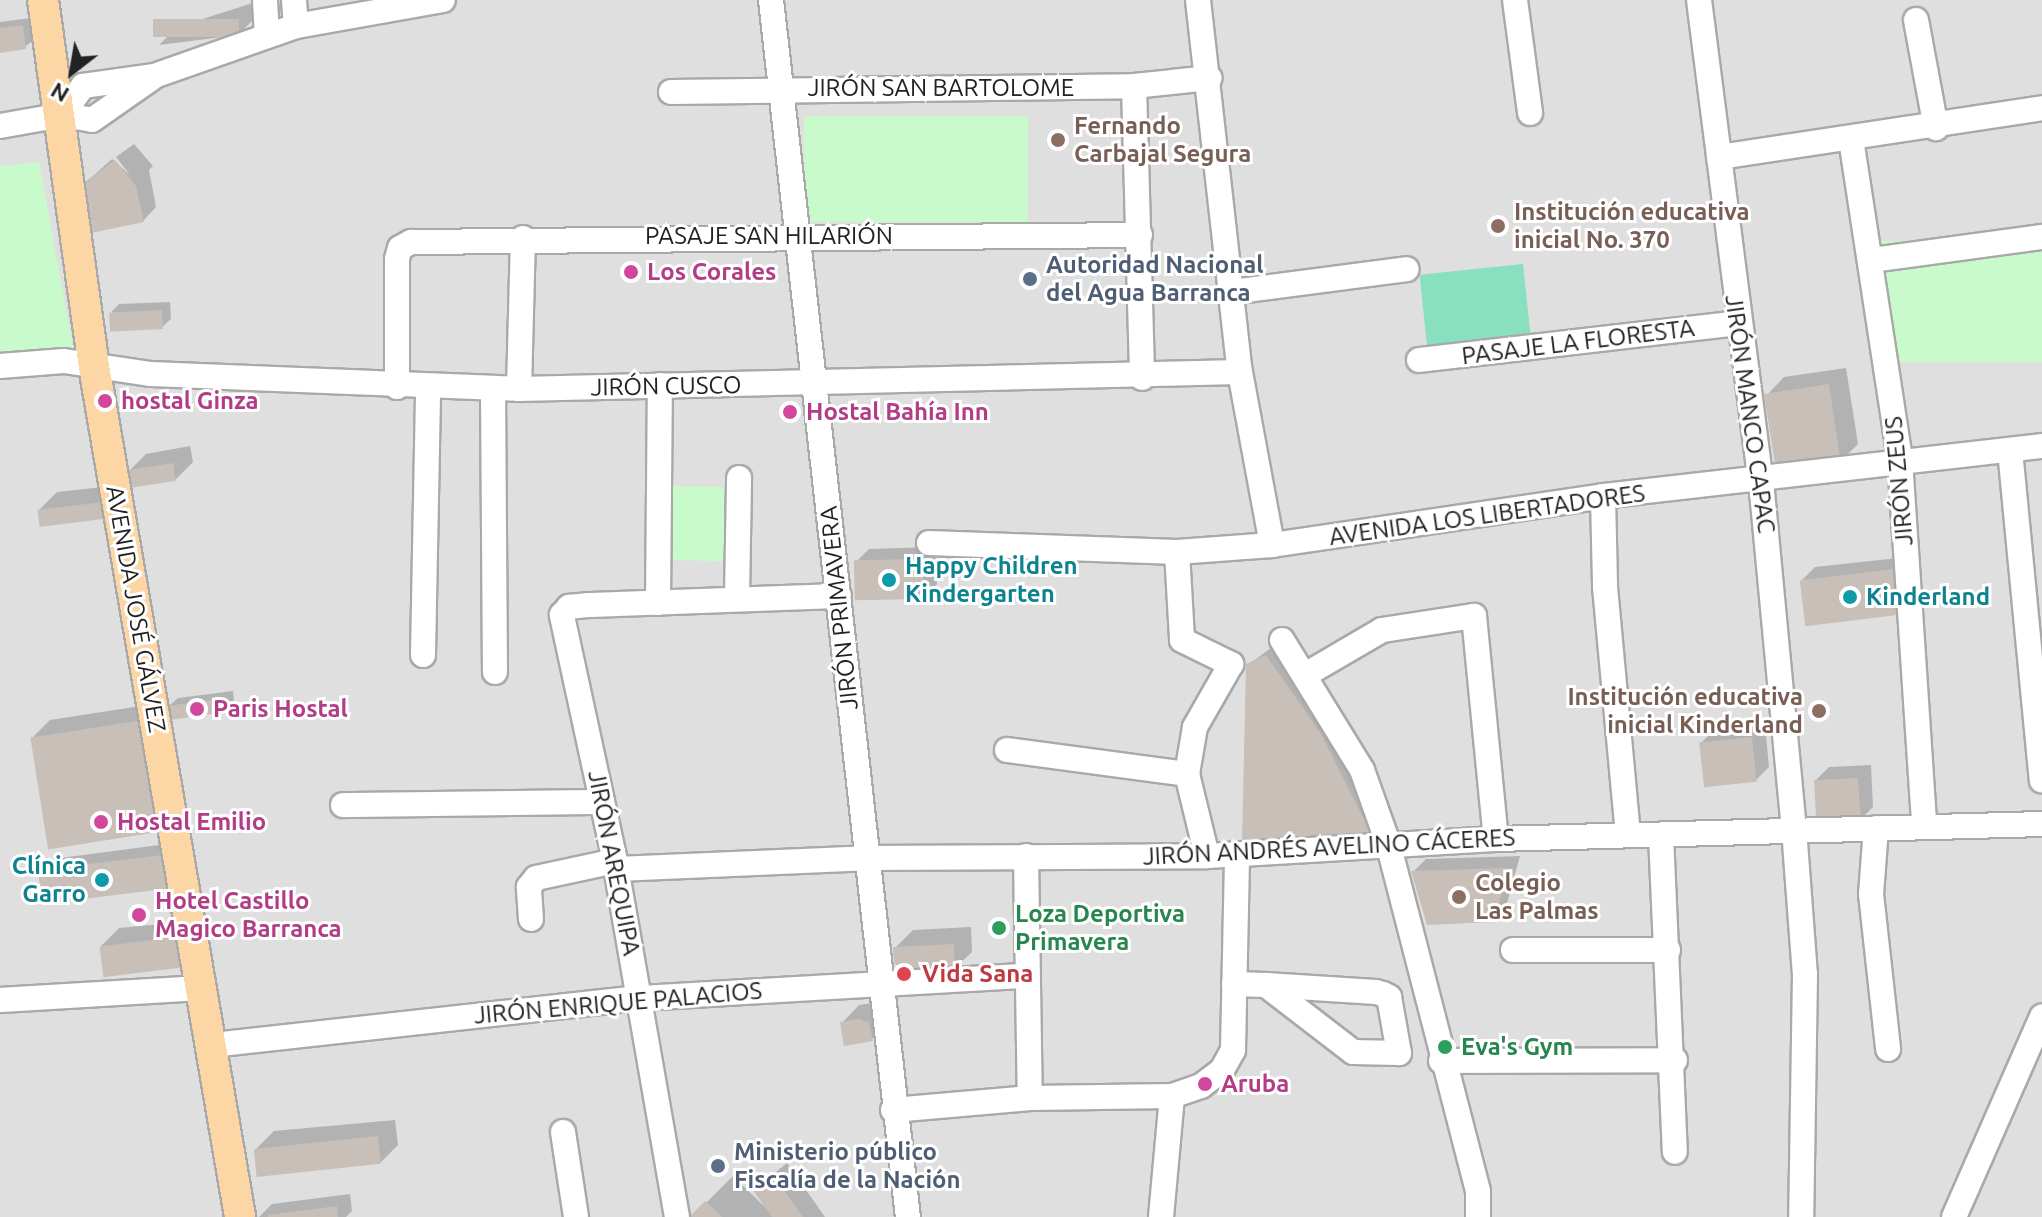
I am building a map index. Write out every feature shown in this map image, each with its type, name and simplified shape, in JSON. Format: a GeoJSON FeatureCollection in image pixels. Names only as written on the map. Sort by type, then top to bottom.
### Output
{"type":"FeatureCollection","features":[{"type":"Feature","properties":{"kind":"main road","name":"AVENIDA JOSÉ GÁLVEZ"},"geometry":{"type":"LineString","coordinates":[[43,0],[94,366],[240,1217]]}},
{"type":"Feature","properties":{"kind":"street"},"geometry":{"type":"LineString","coordinates":[[265,0],[267,36]]}},
{"type":"Feature","properties":{"kind":"street"},"geometry":{"type":"LineString","coordinates":[[294,0],[296,26]]}},
{"type":"Feature","properties":{"kind":"street"},"geometry":{"type":"LineString","coordinates":[[0,126],[60,109],[83,86],[154,76],[296,26],[439,0]]}},
{"type":"Feature","properties":{"kind":"street","name":"JIRÓN PRIMAVERA"},"geometry":{"type":"LineString","coordinates":[[771,0],[839,596],[893,1110],[908,1217]]}},
{"type":"Feature","properties":{"kind":"street"},"geometry":{"type":"LineString","coordinates":[[1198,0],[1210,78],[1240,372],[1272,545]]}},
{"type":"Feature","properties":{"kind":"street"},"geometry":{"type":"LineString","coordinates":[[1515,0],[1530,113]]}},
{"type":"Feature","properties":{"kind":"street","name":"JIRÓN MANCO CAPAC"},"geometry":{"type":"LineString","coordinates":[[1699,0],[1737,323],[1761,481],[1794,829],[1805,974],[1801,1217]]}},
{"type":"Feature","properties":{"kind":"street"},"geometry":{"type":"LineString","coordinates":[[1916,20],[1936,128]]}},
{"type":"Feature","properties":{"kind":"street"},"geometry":{"type":"LineString","coordinates":[[60,109],[92,120],[154,76]]}},
{"type":"Feature","properties":{"kind":"street","name":"JIRÓN SAN BARTOLOME"},"geometry":{"type":"LineString","coordinates":[[671,92],[1134,86],[1210,78]]}},
{"type":"Feature","properties":{"kind":"street"},"geometry":{"type":"LineString","coordinates":[[1134,86],[1142,378]]}},
{"type":"Feature","properties":{"kind":"street"},"geometry":{"type":"LineString","coordinates":[[1719,157],[1936,128],[2042,108]]}},
{"type":"Feature","properties":{"kind":"street","name":"JIRÓN ZEUS"},"geometry":{"type":"LineString","coordinates":[[1851,139],[1872,260],[1900,460],[1924,826]]}},
{"type":"Feature","properties":{"kind":"street","name":"PASAJE SAN HILARIÓN"},"geometry":{"type":"LineString","coordinates":[[397,387],[400,248],[411,242],[798,235],[1140,235]]}},
{"type":"Feature","properties":{"kind":"street"},"geometry":{"type":"LineString","coordinates":[[1872,260],[2042,237]]}},
{"type":"Feature","properties":{"kind":"street"},"geometry":{"type":"LineString","coordinates":[[519,389],[523,238]]}},
{"type":"Feature","properties":{"kind":"street"},"geometry":{"type":"LineString","coordinates":[[1231,292],[1407,269]]}},
{"type":"Feature","properties":{"kind":"street","name":"PASAJE LA FLORESTA"},"geometry":{"type":"LineString","coordinates":[[1419,360],[1737,323]]}},
{"type":"Feature","properties":{"kind":"street","name":"JIRÓN CUSCO"},"geometry":{"type":"LineString","coordinates":[[0,366],[64,361],[151,374],[493,389],[1142,378],[1240,372]]}},
{"type":"Feature","properties":{"kind":"street"},"geometry":{"type":"LineString","coordinates":[[660,385],[658,603],[737,597],[839,596]]}},
{"type":"Feature","properties":{"kind":"street"},"geometry":{"type":"LineString","coordinates":[[423,655],[428,386]]}},
{"type":"Feature","properties":{"kind":"street"},"geometry":{"type":"LineString","coordinates":[[493,389],[495,672]]}},
{"type":"Feature","properties":{"kind":"street","name":"AVENIDA LOS LIBERTADORES"},"geometry":{"type":"LineString","coordinates":[[929,543],[1177,552],[1272,545],[1603,496],[1761,481],[1900,460],[2042,446]]}},
{"type":"Feature","properties":{"kind":"street"},"geometry":{"type":"LineString","coordinates":[[2010,450],[2042,780]]}},
{"type":"Feature","properties":{"kind":"street"},"geometry":{"type":"LineString","coordinates":[[737,597],[739,478]]}},
{"type":"Feature","properties":{"kind":"street"},"geometry":{"type":"LineString","coordinates":[[1603,496],[1605,587],[1628,834]]}},
{"type":"Feature","properties":{"kind":"street"},"geometry":{"type":"LineString","coordinates":[[1177,552],[1182,640],[1231,664],[1195,727],[1187,774],[1207,856]]}},
{"type":"Feature","properties":{"kind":"street","name":"JIRÓN AREQUIPA"},"geometry":{"type":"LineString","coordinates":[[658,603],[569,607],[562,615],[616,865],[677,1217]]}},
{"type":"Feature","properties":{"kind":"street"},"geometry":{"type":"LineString","coordinates":[[1305,675],[1382,630],[1474,616],[1496,839]]}},
{"type":"Feature","properties":{"kind":"street"},"geometry":{"type":"LineString","coordinates":[[1282,640],[1362,770],[1388,843],[1441,1061],[1478,1191],[1478,1217]]}},
{"type":"Feature","properties":{"kind":"street"},"geometry":{"type":"LineString","coordinates":[[1007,750],[1187,774]]}},
{"type":"Feature","properties":{"kind":"street"},"geometry":{"type":"LineString","coordinates":[[343,805],[602,802]]}},
{"type":"Feature","properties":{"kind":"street","name":"JIRÓN ANDRÉS AVELINO CÁCERES"},"geometry":{"type":"LineString","coordinates":[[531,919],[529,887],[536,878],[616,865],[866,858],[1207,856],[1388,843],[2042,824]]}},
{"type":"Feature","properties":{"kind":"street"},"geometry":{"type":"LineString","coordinates":[[1876,828],[1871,894],[1888,1049]]}},
{"type":"Feature","properties":{"kind":"street"},"geometry":{"type":"LineString","coordinates":[[1661,835],[1675,1060],[1675,1152]]}},
{"type":"Feature","properties":{"kind":"street"},"geometry":{"type":"LineString","coordinates":[[893,1110],[1030,1098],[1172,1096],[1201,1086],[1222,1070],[1233,1050],[1237,855]]}},
{"type":"Feature","properties":{"kind":"street"},"geometry":{"type":"LineString","coordinates":[[1026,856],[1030,1098]]}},
{"type":"Feature","properties":{"kind":"street"},"geometry":{"type":"LineString","coordinates":[[1513,950],[1668,950]]}},
{"type":"Feature","properties":{"kind":"street","name":"JIRÓN ENRIQUE PALACIOS"},"geometry":{"type":"LineString","coordinates":[[212,1045],[640,998],[1026,976]]}},
{"type":"Feature","properties":{"kind":"street"},"geometry":{"type":"LineString","coordinates":[[1234,984],[1266,985],[1383,994],[1389,997],[1399,1053],[1353,1052],[1266,985]]}},
{"type":"Feature","properties":{"kind":"street"},"geometry":{"type":"LineString","coordinates":[[0,1000],[202,988]]}},
{"type":"Feature","properties":{"kind":"street"},"geometry":{"type":"LineString","coordinates":[[1954,1217],[2033,1063],[2042,1017]]}},
{"type":"Feature","properties":{"kind":"street"},"geometry":{"type":"LineString","coordinates":[[1441,1061],[1675,1060]]}},
{"type":"Feature","properties":{"kind":"street"},"geometry":{"type":"LineString","coordinates":[[1161,1217],[1172,1096]]}},
{"type":"Feature","properties":{"kind":"street"},"geometry":{"type":"LineString","coordinates":[[563,1132],[576,1217]]}},
{"type":"Feature","properties":{"kind":"shaded area"},"geometry":{"type":"Polygon","coordinates":[[[0,0],[2042,0],[2042,1217],[0,1217],[0,0]]]}},
{"type":"Feature","properties":{"kind":"green space"},"geometry":{"type":"Polygon","coordinates":[[[804,116],[1028,116],[1028,222],[804,222],[804,116]]]}},
{"type":"Feature","properties":{"kind":"green space"},"geometry":{"type":"Polygon","coordinates":[[[39,162],[74,353],[0,359],[0,166],[39,162]]]}},
{"type":"Feature","properties":{"kind":"green space"},"geometry":{"type":"Polygon","coordinates":[[[1879,241],[2042,241],[2042,362],[1879,362],[1879,241]]]}},
{"type":"Feature","properties":{"kind":"green space"},"geometry":{"type":"Polygon","coordinates":[[[1523,264],[1531,337],[1427,347],[1420,275],[1523,264]]]}},
{"type":"Feature","properties":{"kind":"green space"},"geometry":{"type":"Polygon","coordinates":[[[665,486],[733,487],[732,561],[664,560],[665,486]]]}},
{"type":"Feature","properties":{"kind":"building"},"geometry":{"type":"Polygon","coordinates":[[[153,19],[239,19],[239,37],[153,37],[153,19]]]}},
{"type":"Feature","properties":{"kind":"building"},"geometry":{"type":"Polygon","coordinates":[[[23,25],[26,49],[0,53],[0,28],[23,25]]]}},
{"type":"Feature","properties":{"kind":"building"},"geometry":{"type":"Polygon","coordinates":[[[115,160],[136,186],[144,222],[91,233],[82,184],[115,160]]]}},
{"type":"Feature","properties":{"kind":"building"},"geometry":{"type":"Polygon","coordinates":[[[162,310],[163,329],[110,332],[109,313],[162,310]]]}},
{"type":"Feature","properties":{"kind":"building"},"geometry":{"type":"Polygon","coordinates":[[[1829,384],[1841,464],[1789,471],[1775,464],[1764,394],[1829,384]]]}},
{"type":"Feature","properties":{"kind":"building"},"geometry":{"type":"Polygon","coordinates":[[[173,463],[176,481],[128,488],[126,471],[173,463]]]}},
{"type":"Feature","properties":{"kind":"building"},"geometry":{"type":"Polygon","coordinates":[[[103,502],[105,519],[40,527],[37,510],[103,502]]]}},
{"type":"Feature","properties":{"kind":"building","name":"Happy Children Kindergarten"},"geometry":{"type":"Polygon","coordinates":[[[923,559],[924,599],[855,600],[854,560],[923,559]]]}},
{"type":"Feature","properties":{"kind":"building","name":"Kinderland"},"geometry":{"type":"Polygon","coordinates":[[[1894,569],[1900,615],[1805,626],[1800,581],[1894,569]]]}},
{"type":"Feature","properties":{"kind":"building"},"geometry":{"type":"Polygon","coordinates":[[[1266,655],[1321,734],[1371,833],[1364,842],[1242,843],[1246,664],[1266,655]]]}},
{"type":"Feature","properties":{"kind":"building","name":"Paris Hostal"},"geometry":{"type":"Polygon","coordinates":[[[225,698],[227,712],[170,720],[168,706],[225,698]]]}},
{"type":"Feature","properties":{"kind":"building"},"geometry":{"type":"Polygon","coordinates":[[[143,720],[161,832],[48,849],[30,738],[143,720]]]}},
{"type":"Feature","properties":{"kind":"building"},"geometry":{"type":"Polygon","coordinates":[[[1752,737],[1757,782],[1704,787],[1699,743],[1752,737]]]}},
{"type":"Feature","properties":{"kind":"building"},"geometry":{"type":"Polygon","coordinates":[[[1858,778],[1861,822],[1826,824],[1816,816],[1814,780],[1858,778]]]}},
{"type":"Feature","properties":{"kind":"building","name":"Clínica Garro"},"geometry":{"type":"Polygon","coordinates":[[[162,855],[166,889],[42,904],[38,870],[162,855]]]}},
{"type":"Feature","properties":{"kind":"building","name":"Colegio Las Palmas"},"geometry":{"type":"Polygon","coordinates":[[[1508,868],[1494,922],[1427,925],[1411,871],[1508,868]]]}},
{"type":"Feature","properties":{"kind":"building"},"geometry":{"type":"Polygon","coordinates":[[[176,937],[180,968],[103,977],[100,946],[176,937]]]}},
{"type":"Feature","properties":{"kind":"building"},"geometry":{"type":"Polygon","coordinates":[[[954,944],[955,971],[905,974],[894,962],[893,947],[954,944]]]}},
{"type":"Feature","properties":{"kind":"building"},"geometry":{"type":"Polygon","coordinates":[[[860,1019],[869,1023],[873,1041],[844,1046],[840,1022],[860,1019]]]}},
{"type":"Feature","properties":{"kind":"building"},"geometry":{"type":"Polygon","coordinates":[[[378,1136],[381,1164],[257,1177],[254,1149],[378,1136]]]}},
{"type":"Feature","properties":{"kind":"building"},"geometry":{"type":"Polygon","coordinates":[[[773,1175],[803,1217],[772,1217],[752,1189],[773,1175]]]}},
{"type":"Feature","properties":{"kind":"building"},"geometry":{"type":"Polygon","coordinates":[[[705,1201],[722,1217],[689,1217],[705,1201]]]}},
{"type":"Feature","properties":{"kind":"building"},"geometry":{"type":"Polygon","coordinates":[[[337,1206],[338,1217],[268,1217],[268,1215],[337,1206]]]}},
{"type":"Feature","properties":{"kind":"place","name":"Fernando Carbajal Segura"},"geometry":{"type":"Point","coordinates":[1058,140]}},
{"type":"Feature","properties":{"kind":"place","name":"Institución educativa inicial No. 370"},"geometry":{"type":"Point","coordinates":[1498,226]}},
{"type":"Feature","properties":{"kind":"place","name":"Los Corales"},"geometry":{"type":"Point","coordinates":[631,272]}},
{"type":"Feature","properties":{"kind":"place","name":"Autoridad Nacional del Agua Barranca"},"geometry":{"type":"Point","coordinates":[1030,279]}},
{"type":"Feature","properties":{"kind":"place","name":"hostal Ginza"},"geometry":{"type":"Point","coordinates":[105,401]}},
{"type":"Feature","properties":{"kind":"place","name":"Hostal Bahía Inn"},"geometry":{"type":"Point","coordinates":[790,412]}},
{"type":"Feature","properties":{"kind":"place","name":"Happy Children Kindergarten"},"geometry":{"type":"Point","coordinates":[889,580]}},
{"type":"Feature","properties":{"kind":"place","name":"Kinderland"},"geometry":{"type":"Point","coordinates":[1850,597]}},
{"type":"Feature","properties":{"kind":"place","name":"Paris Hostal"},"geometry":{"type":"Point","coordinates":[197,709]}},
{"type":"Feature","properties":{"kind":"place","name":"Institución educativa inicial Kinderland"},"geometry":{"type":"Point","coordinates":[1819,711]}},
{"type":"Feature","properties":{"kind":"place","name":"Hostal Emilio"},"geometry":{"type":"Point","coordinates":[101,822]}},
{"type":"Feature","properties":{"kind":"place","name":"Clínica Garro"},"geometry":{"type":"Point","coordinates":[102,880]}},
{"type":"Feature","properties":{"kind":"place","name":"Colegio Las Palmas"},"geometry":{"type":"Point","coordinates":[1459,897]}},
{"type":"Feature","properties":{"kind":"place","name":"Hotel Castillo Magico Barranca"},"geometry":{"type":"Point","coordinates":[139,915]}},
{"type":"Feature","properties":{"kind":"place","name":"Loza Deportiva Primavera"},"geometry":{"type":"Point","coordinates":[999,928]}},
{"type":"Feature","properties":{"kind":"place","name":"Vida Sana"},"geometry":{"type":"Point","coordinates":[904,974]}},
{"type":"Feature","properties":{"kind":"place","name":"Eva's Gym"},"geometry":{"type":"Point","coordinates":[1445,1047]}},
{"type":"Feature","properties":{"kind":"place","name":"Aruba"},"geometry":{"type":"Point","coordinates":[1205,1084]}},
{"type":"Feature","properties":{"kind":"place","name":"Ministerio público Fiscalía de la Nación"},"geometry":{"type":"Point","coordinates":[718,1166]}}]}
